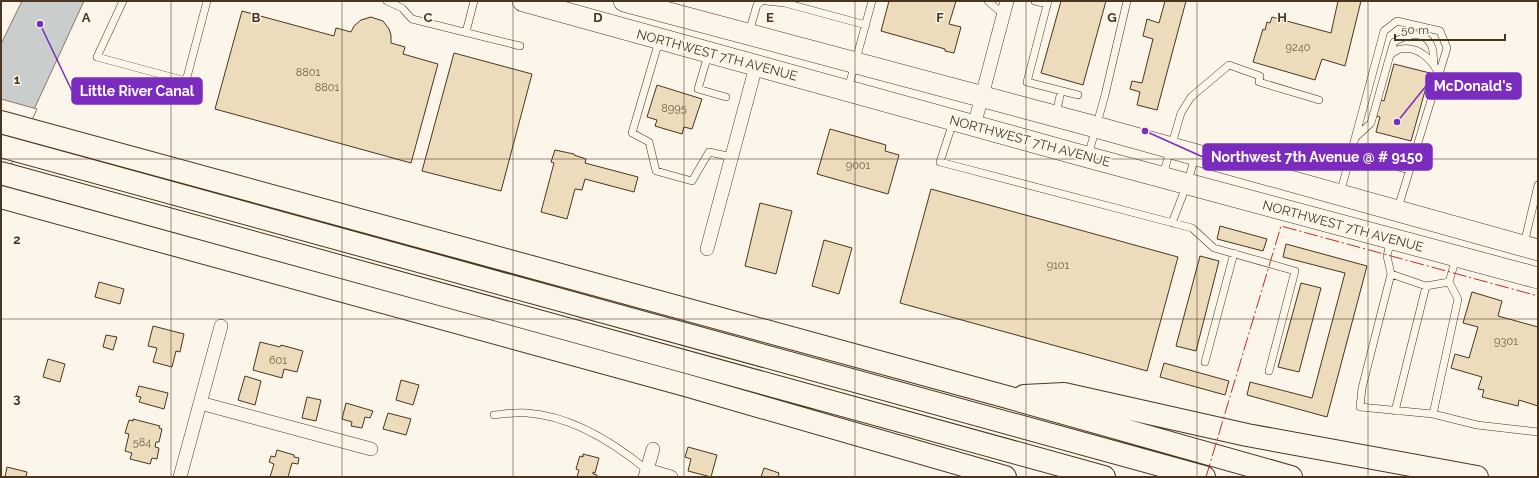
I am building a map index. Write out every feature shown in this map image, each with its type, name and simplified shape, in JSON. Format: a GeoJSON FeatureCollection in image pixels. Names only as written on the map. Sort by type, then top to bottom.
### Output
{"type":"FeatureCollection","features":[{"type":"Feature","properties":{"kind":"highway"},"geometry":{"type":"LineString","coordinates":[[1,122],[1007,397],[1291,477]]}},
{"type":"Feature","properties":{"kind":"highway"},"geometry":{"type":"LineString","coordinates":[[1,146],[1204,477]]}},
{"type":"Feature","properties":{"kind":"highway"},"geometry":{"type":"LineString","coordinates":[[9,175],[1104,477]]}},
{"type":"Feature","properties":{"kind":"highway"},"geometry":{"type":"LineString","coordinates":[[4,198],[692,388],[1004,477]]}},
{"type":"Feature","properties":{"kind":"highway"},"geometry":{"type":"LineString","coordinates":[[1007,397],[1064,394],[1247,435],[1477,477]]}},
{"type":"Feature","properties":{"kind":"main road","name":"NORTHWEST 7TH AVENUE"},"geometry":{"type":"LineString","coordinates":[[522,1],[974,126],[1538,278]]}},
{"type":"Feature","properties":{"kind":"main road"},"geometry":{"type":"LineString","coordinates":[[624,1],[662,6],[749,34],[1096,127],[1397,210],[1533,252]]}},
{"type":"Feature","properties":{"kind":"main road"},"geometry":{"type":"LineString","coordinates":[[1306,216],[1329,206],[1374,220],[1397,210]]}},
{"type":"Feature","properties":{"kind":"main road"},"geometry":{"type":"LineString","coordinates":[[1457,256],[1479,243],[1533,252]]}},
{"type":"Feature","properties":{"kind":"street"},"geometry":{"type":"LineString","coordinates":[[974,126],[1007,1]]}},
{"type":"Feature","properties":{"kind":"street"},"geometry":{"type":"LineString","coordinates":[[707,249],[756,66]]}},
{"type":"Feature","properties":{"kind":"street"},"geometry":{"type":"LineString","coordinates":[[180,477],[221,326]]}},
{"type":"Feature","properties":{"kind":"street"},"geometry":{"type":"LineString","coordinates":[[200,403],[371,449]]}},
{"type":"Feature","properties":{"kind":"street"},"geometry":{"type":"LineString","coordinates":[[653,449],[646,474],[671,477]]}},
{"type":"Feature","properties":{"kind":"lane"},"geometry":{"type":"LineString","coordinates":[[123,1],[97,58],[186,81],[206,1]]}},
{"type":"Feature","properties":{"kind":"lane"},"geometry":{"type":"LineString","coordinates":[[386,1],[402,8],[412,18],[520,46]]}},
{"type":"Feature","properties":{"kind":"lane"},"geometry":{"type":"LineString","coordinates":[[466,32],[474,1]]}},
{"type":"Feature","properties":{"kind":"lane"},"geometry":{"type":"LineString","coordinates":[[749,34],[757,5],[762,1]]}},
{"type":"Feature","properties":{"kind":"lane"},"geometry":{"type":"LineString","coordinates":[[766,1],[785,3],[866,24]]}},
{"type":"Feature","properties":{"kind":"lane"},"geometry":{"type":"LineString","coordinates":[[847,91],[872,1]]}},
{"type":"Feature","properties":{"kind":"lane"},"geometry":{"type":"LineString","coordinates":[[988,1],[1004,14]]}},
{"type":"Feature","properties":{"kind":"lane"},"geometry":{"type":"LineString","coordinates":[[1035,1],[1047,3],[1027,82],[1078,95]]}},
{"type":"Feature","properties":{"kind":"lane"},"geometry":{"type":"LineString","coordinates":[[1088,157],[1127,1]]}},
{"type":"Feature","properties":{"kind":"lane"},"geometry":{"type":"LineString","coordinates":[[1340,195],[1384,31],[1396,21],[1440,31],[1447,48],[1397,210]]}},
{"type":"Feature","properties":{"kind":"lane"},"geometry":{"type":"LineString","coordinates":[[1355,138],[1372,123],[1394,42],[1406,35],[1416,34],[1424,37],[1431,44],[1434,64]]}},
{"type":"Feature","properties":{"kind":"lane"},"geometry":{"type":"LineString","coordinates":[[660,39],[632,133],[648,142],[656,171],[692,181],[709,152],[732,156]]}},
{"type":"Feature","properties":{"kind":"lane"},"geometry":{"type":"LineString","coordinates":[[1390,55],[1401,49],[1412,50],[1427,56],[1440,74]]}},
{"type":"Feature","properties":{"kind":"lane"},"geometry":{"type":"LineString","coordinates":[[709,53],[698,89],[726,97]]}},
{"type":"Feature","properties":{"kind":"lane"},"geometry":{"type":"LineString","coordinates":[[1163,177],[1181,113],[1192,97],[1229,65],[1260,76],[1258,82],[1318,100]]}},
{"type":"Feature","properties":{"kind":"lane"},"geometry":{"type":"LineString","coordinates":[[1055,117],[1061,91]]}},
{"type":"Feature","properties":{"kind":"lane"},"geometry":{"type":"LineString","coordinates":[[953,120],[940,162],[1192,228],[1214,248],[1295,271],[1269,372]]}},
{"type":"Feature","properties":{"kind":"lane"},"geometry":{"type":"LineString","coordinates":[[1351,154],[1409,170]]}},
{"type":"Feature","properties":{"kind":"lane"},"geometry":{"type":"LineString","coordinates":[[1172,223],[1187,184],[1195,155]]}},
{"type":"Feature","properties":{"kind":"lane"},"geometry":{"type":"LineString","coordinates":[[1533,252],[1538,185]]}},
{"type":"Feature","properties":{"kind":"lane"},"geometry":{"type":"LineString","coordinates":[[1391,239],[1387,256],[1391,274],[1362,388],[1360,407],[1395,412],[1433,414],[1477,425],[1538,432]]}},
{"type":"Feature","properties":{"kind":"lane"},"geometry":{"type":"LineString","coordinates":[[1205,362],[1234,254]]}},
{"type":"Feature","properties":{"kind":"lane"},"geometry":{"type":"LineString","coordinates":[[1433,414],[1458,299],[1449,282],[1457,256]]}},
{"type":"Feature","properties":{"kind":"lane"},"geometry":{"type":"LineString","coordinates":[[1391,274],[1426,286],[1449,282]]}},
{"type":"Feature","properties":{"kind":"lane"},"geometry":{"type":"LineString","coordinates":[[1395,412],[1426,286]]}},
{"type":"Feature","properties":{"kind":"lane"},"geometry":{"type":"LineString","coordinates":[[494,415],[527,413],[556,417],[571,422],[586,429],[634,460],[646,474]]}},
{"type":"Feature","properties":{"kind":"shaded area"},"geometry":{"type":"Polygon","coordinates":[[[22,1],[84,1],[1,181],[1,44],[22,1]]]}},
{"type":"Feature","properties":{"kind":"pier"},"geometry":{"type":"Polygon","coordinates":[[[1,99],[37,109],[3,182],[1,183],[1,99]]]}},
{"type":"Feature","properties":{"kind":"building"},"geometry":{"type":"Polygon","coordinates":[[[889,1],[956,1],[949,24],[961,27],[954,53],[945,51],[945,49],[881,31],[889,1]]]}},
{"type":"Feature","properties":{"kind":"building"},"geometry":{"type":"Polygon","coordinates":[[[1061,1],[1106,1],[1083,85],[1041,73],[1061,1]]]}},
{"type":"Feature","properties":{"kind":"building"},"geometry":{"type":"Polygon","coordinates":[[[1165,1],[1186,1],[1157,110],[1137,105],[1140,92],[1130,89],[1132,81],[1142,83],[1153,39],[1143,36],[1147,19],[1159,23],[1165,1]]]}},
{"type":"Feature","properties":{"kind":"building"},"geometry":{"type":"Polygon","coordinates":[[[1338,1],[1361,1],[1345,66],[1322,59],[1315,80],[1253,62],[1263,29],[1265,30],[1267,22],[1270,23],[1272,17],[1331,33],[1338,1]]]}},
{"type":"Feature","properties":{"kind":"building"},"geometry":{"type":"Polygon","coordinates":[[[242,11],[334,36],[336,28],[351,32],[354,26],[361,20],[371,17],[383,21],[389,29],[391,43],[405,47],[403,54],[438,64],[411,163],[215,109],[242,11]]]}},
{"type":"Feature","properties":{"kind":"building"},"geometry":{"type":"Polygon","coordinates":[[[454,53],[532,74],[501,191],[422,171],[454,53]]]}},
{"type":"Feature","properties":{"kind":"building"},"geometry":{"type":"Polygon","coordinates":[[[1394,64],[1430,73],[1411,141],[1376,132],[1380,117],[1376,116],[1381,100],[1384,101],[1394,64]]]}},
{"type":"Feature","properties":{"kind":"building"},"geometry":{"type":"Polygon","coordinates":[[[657,85],[702,99],[692,129],[684,127],[682,134],[655,126],[657,120],[647,117],[657,85]]]}},
{"type":"Feature","properties":{"kind":"building"},"geometry":{"type":"Polygon","coordinates":[[[830,129],[886,145],[885,151],[899,155],[888,194],[817,174],[830,129]]]}},
{"type":"Feature","properties":{"kind":"building"},"geometry":{"type":"Polygon","coordinates":[[[555,150],[574,154],[586,159],[585,163],[638,177],[634,192],[585,179],[582,190],[575,189],[567,219],[541,212],[554,163],[551,162],[555,150]]]}},
{"type":"Feature","properties":{"kind":"building"},"geometry":{"type":"Polygon","coordinates":[[[931,189],[1178,257],[1147,371],[900,303],[931,189]]]}},
{"type":"Feature","properties":{"kind":"building"},"geometry":{"type":"Polygon","coordinates":[[[760,203],[792,211],[776,274],[745,266],[760,203]]]}},
{"type":"Feature","properties":{"kind":"building"},"geometry":{"type":"Polygon","coordinates":[[[1220,226],[1267,239],[1263,251],[1217,239],[1220,226]]]}},
{"type":"Feature","properties":{"kind":"building"},"geometry":{"type":"Polygon","coordinates":[[[824,240],[852,248],[839,294],[812,286],[824,240]]]}},
{"type":"Feature","properties":{"kind":"building"},"geometry":{"type":"Polygon","coordinates":[[[1286,244],[1367,266],[1327,417],[1247,395],[1250,382],[1312,398],[1345,273],[1283,257],[1286,244]]]}},
{"type":"Feature","properties":{"kind":"building"},"geometry":{"type":"Polygon","coordinates":[[[1200,256],[1219,261],[1196,351],[1176,346],[1200,256]]]}},
{"type":"Feature","properties":{"kind":"building"},"geometry":{"type":"Polygon","coordinates":[[[99,282],[124,289],[120,304],[95,297],[99,282]]]}},
{"type":"Feature","properties":{"kind":"building"},"geometry":{"type":"Polygon","coordinates":[[[1301,283],[1321,288],[1299,372],[1278,367],[1301,283]]]}},
{"type":"Feature","properties":{"kind":"building"},"geometry":{"type":"Polygon","coordinates":[[[1472,292],[1502,301],[1498,316],[1538,327],[1538,406],[1519,400],[1518,406],[1482,397],[1484,390],[1478,389],[1482,377],[1451,368],[1455,354],[1469,358],[1478,327],[1463,323],[1472,292]]]}},
{"type":"Feature","properties":{"kind":"building"},"geometry":{"type":"Polygon","coordinates":[[[153,326],[184,334],[180,352],[176,351],[172,367],[153,362],[157,348],[148,346],[153,326]]]}},
{"type":"Feature","properties":{"kind":"building"},"geometry":{"type":"Polygon","coordinates":[[[106,335],[117,337],[113,350],[103,347],[106,335]]]}},
{"type":"Feature","properties":{"kind":"building"},"geometry":{"type":"Polygon","coordinates":[[[260,342],[280,347],[281,345],[303,351],[297,372],[284,369],[282,378],[253,370],[260,342]]]}},
{"type":"Feature","properties":{"kind":"building"},"geometry":{"type":"Polygon","coordinates":[[[48,359],[65,364],[60,382],[43,377],[48,359]]]}},
{"type":"Feature","properties":{"kind":"building"},"geometry":{"type":"Polygon","coordinates":[[[1164,363],[1229,381],[1225,395],[1160,377],[1164,363]]]}},
{"type":"Feature","properties":{"kind":"building"},"geometry":{"type":"Polygon","coordinates":[[[245,376],[261,381],[255,405],[238,400],[245,376]]]}},
{"type":"Feature","properties":{"kind":"building"},"geometry":{"type":"Polygon","coordinates":[[[401,380],[419,385],[413,405],[396,400],[401,380]]]}},
{"type":"Feature","properties":{"kind":"building"},"geometry":{"type":"Polygon","coordinates":[[[139,386],[168,393],[164,409],[139,402],[141,397],[136,396],[139,386]]]}},
{"type":"Feature","properties":{"kind":"building"},"geometry":{"type":"Polygon","coordinates":[[[307,397],[321,400],[316,421],[302,418],[307,397]]]}},
{"type":"Feature","properties":{"kind":"building"},"geometry":{"type":"Polygon","coordinates":[[[346,403],[373,411],[370,418],[365,417],[362,428],[351,426],[352,422],[342,419],[346,403]]]}},
{"type":"Feature","properties":{"kind":"building"},"geometry":{"type":"Polygon","coordinates":[[[388,413],[411,419],[406,435],[383,429],[388,413]]]}},
{"type":"Feature","properties":{"kind":"building"},"geometry":{"type":"Polygon","coordinates":[[[133,419],[160,426],[159,428],[162,429],[159,442],[156,442],[155,447],[159,448],[157,459],[152,458],[150,464],[130,459],[132,453],[125,451],[129,434],[125,433],[129,420],[133,421],[133,419]]]}},
{"type":"Feature","properties":{"kind":"building"},"geometry":{"type":"Polygon","coordinates":[[[688,447],[717,455],[711,477],[688,471],[691,459],[685,457],[688,447]]]}},
{"type":"Feature","properties":{"kind":"building"},"geometry":{"type":"Polygon","coordinates":[[[277,450],[299,458],[298,464],[292,463],[288,477],[270,477],[274,464],[269,462],[271,456],[275,457],[277,450]]]}},
{"type":"Feature","properties":{"kind":"building"},"geometry":{"type":"Polygon","coordinates":[[[583,454],[599,458],[595,473],[593,472],[593,474],[597,475],[597,477],[577,477],[579,470],[576,469],[580,456],[583,457],[583,454]]]}},
{"type":"Feature","properties":{"kind":"building"},"geometry":{"type":"Polygon","coordinates":[[[7,467],[27,472],[26,477],[5,477],[7,467]]]}},
{"type":"Feature","properties":{"kind":"building"},"geometry":{"type":"Polygon","coordinates":[[[764,468],[779,473],[778,477],[761,477],[764,468]]]}},
{"type":"Feature","properties":{"kind":"power"},"geometry":{"type":"LineString","coordinates":[[1206,477],[1281,226],[1538,296]]}},
{"type":"Feature","properties":{"kind":"place","name":"Little River Canal"},"geometry":{"type":"Point","coordinates":[40,24]}},
{"type":"Feature","properties":{"kind":"place","name":"McDonald's"},"geometry":{"type":"Point","coordinates":[1397,122]}},
{"type":"Feature","properties":{"kind":"place","name":"Northwest 7th Avenue @ # 9150"},"geometry":{"type":"Point","coordinates":[1145,131]}}]}
